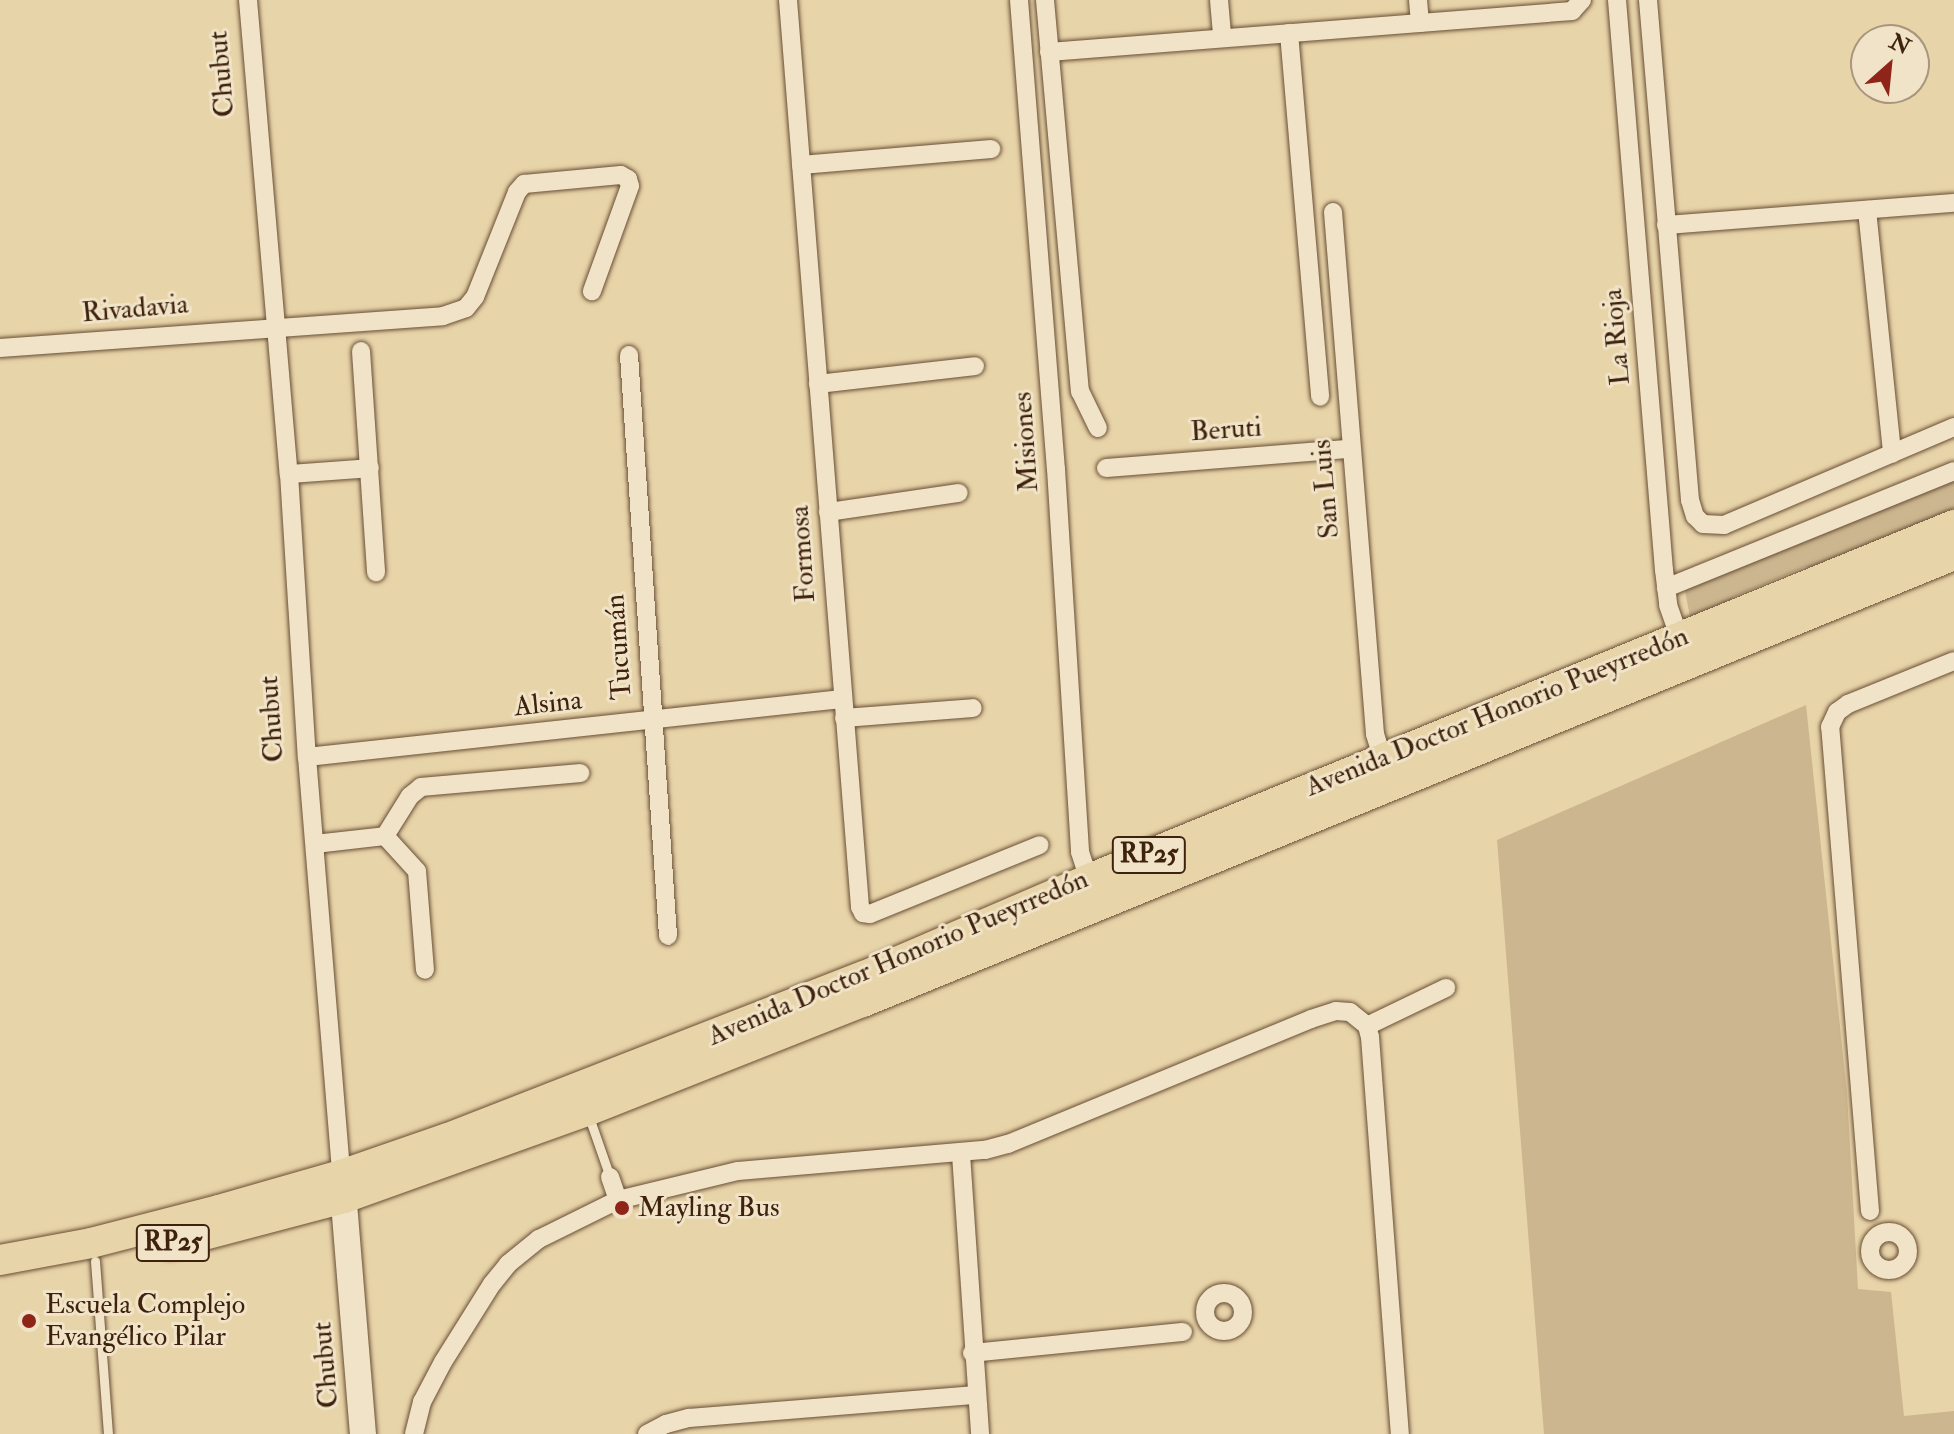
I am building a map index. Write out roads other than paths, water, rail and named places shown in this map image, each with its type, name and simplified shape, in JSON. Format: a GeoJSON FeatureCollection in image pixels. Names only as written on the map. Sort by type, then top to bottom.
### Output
{"type":"FeatureCollection","features":[{"type":"Feature","properties":{"kind":"main road","name":"Avenida Doctor Honorio Pueyrredón"},"geometry":{"type":"LineString","coordinates":[[0,1281],[220,1232],[582,1099],[863,1002],[1684,652],[1954,525]]}},
{"type":"Feature","properties":{"kind":"main road","name":"Avenida Doctor Honorio Pueyrredón"},"geometry":{"type":"LineString","coordinates":[[582,1099],[1089,879],[1383,760],[1954,555]]}},
{"type":"Feature","properties":{"kind":"main road","name":"Avenida Doctor Honorio Pueyrredón"},"geometry":{"type":"LineString","coordinates":[[0,1260],[91,1243],[343,1186]]}},
{"type":"Feature","properties":{"kind":"street","name":"Chubut"},"geometry":{"type":"LineString","coordinates":[[248,0],[289,474],[307,757],[363,1434]]}},
{"type":"Feature","properties":{"kind":"street","name":"Formosa"},"geometry":{"type":"LineString","coordinates":[[788,0],[860,907],[863,913],[870,914],[1040,845]]}},
{"type":"Feature","properties":{"kind":"street","name":"Misiones"},"geometry":{"type":"LineString","coordinates":[[1019,0],[1056,469],[1080,852],[1089,879]]}},
{"type":"Feature","properties":{"kind":"street"},"geometry":{"type":"LineString","coordinates":[[1045,0],[1080,391],[1098,428]]}},
{"type":"Feature","properties":{"kind":"street"},"geometry":{"type":"LineString","coordinates":[[1219,0],[1222,38]]}},
{"type":"Feature","properties":{"kind":"street"},"geometry":{"type":"LineString","coordinates":[[1418,0],[1420,23]]}},
{"type":"Feature","properties":{"kind":"street"},"geometry":{"type":"LineString","coordinates":[[1049,52],[1572,11],[1582,0]]}},
{"type":"Feature","properties":{"kind":"street","name":"La Rioja"},"geometry":{"type":"LineString","coordinates":[[1617,0],[1666,588],[1684,652]]}},
{"type":"Feature","properties":{"kind":"street"},"geometry":{"type":"LineString","coordinates":[[1648,0],[1690,500],[1695,516],[1703,524],[1724,525],[1954,427]]}},
{"type":"Feature","properties":{"kind":"street"},"geometry":{"type":"LineString","coordinates":[[1289,33],[1320,397]]}},
{"type":"Feature","properties":{"kind":"street"},"geometry":{"type":"LineString","coordinates":[[801,165],[991,149]]}},
{"type":"Feature","properties":{"kind":"street","name":"Rivadavia"},"geometry":{"type":"LineString","coordinates":[[0,348],[443,316],[466,308],[480,287],[517,192],[524,184],[621,175],[628,179],[630,186],[592,291]]}},
{"type":"Feature","properties":{"kind":"street"},"geometry":{"type":"LineString","coordinates":[[1666,225],[1954,203]]}},
{"type":"Feature","properties":{"kind":"street"},"geometry":{"type":"LineString","coordinates":[[1867,210],[1892,454]]}},
{"type":"Feature","properties":{"kind":"street","name":"San Luis"},"geometry":{"type":"LineString","coordinates":[[1333,212],[1375,734],[1383,760]]}},
{"type":"Feature","properties":{"kind":"street"},"geometry":{"type":"LineString","coordinates":[[361,351],[376,572]]}},
{"type":"Feature","properties":{"kind":"street","name":"Tucumán"},"geometry":{"type":"LineString","coordinates":[[629,355],[668,936]]}},
{"type":"Feature","properties":{"kind":"street"},"geometry":{"type":"LineString","coordinates":[[818,384],[975,366]]}},
{"type":"Feature","properties":{"kind":"street","name":"Beruti"},"geometry":{"type":"LineString","coordinates":[[1106,468],[1350,449]]}},
{"type":"Feature","properties":{"kind":"street"},"geometry":{"type":"LineString","coordinates":[[289,474],[370,468]]}},
{"type":"Feature","properties":{"kind":"street"},"geometry":{"type":"LineString","coordinates":[[1666,588],[1954,471]]}},
{"type":"Feature","properties":{"kind":"street"},"geometry":{"type":"LineString","coordinates":[[828,512],[959,493]]}},
{"type":"Feature","properties":{"kind":"street"},"geometry":{"type":"LineString","coordinates":[[1870,1247],[1876,1236],[1888,1232],[1900,1235],[1908,1245],[1904,1264],[1894,1270],[1881,1269],[1872,1260],[1870,1247],[1870,1211],[1830,727],[1837,712],[1848,704],[1954,661]]}},
{"type":"Feature","properties":{"kind":"street","name":"Alsina"},"geometry":{"type":"LineString","coordinates":[[307,757],[652,722],[843,708],[973,708]]}},
{"type":"Feature","properties":{"kind":"street"},"geometry":{"type":"LineString","coordinates":[[385,836],[410,796],[421,787],[580,773]]}},
{"type":"Feature","properties":{"kind":"street"},"geometry":{"type":"LineString","coordinates":[[315,844],[385,836]]}},
{"type":"Feature","properties":{"kind":"street"},"geometry":{"type":"LineString","coordinates":[[385,836],[417,871],[425,970]]}},
{"type":"Feature","properties":{"kind":"street"},"geometry":{"type":"LineString","coordinates":[[1367,1026],[1446,988]]}},
{"type":"Feature","properties":{"kind":"street"},"geometry":{"type":"LineString","coordinates":[[414,1434],[422,1402],[443,1362],[508,1264],[539,1239],[618,1200],[738,1171],[961,1154],[1008,1144],[1336,1011],[1350,1012],[1367,1026],[1381,1156],[1400,1434]]}},
{"type":"Feature","properties":{"kind":"street"},"geometry":{"type":"LineString","coordinates":[[961,1154],[972,1353],[980,1434]]}},
{"type":"Feature","properties":{"kind":"street"},"geometry":{"type":"LineString","coordinates":[[610,1177],[618,1200]]}},
{"type":"Feature","properties":{"kind":"street"},"geometry":{"type":"LineString","coordinates":[[1870,1211],[1888,1232]]}},
{"type":"Feature","properties":{"kind":"street"},"geometry":{"type":"LineString","coordinates":[[972,1353],[1233,1329],[1242,1320],[1240,1301],[1230,1293],[1217,1293],[1207,1301],[1204,1313],[1193,1328],[1183,1332]]}},
{"type":"Feature","properties":{"kind":"street"},"geometry":{"type":"LineString","coordinates":[[1204,1313],[1209,1325],[1221,1331]]}},
{"type":"Feature","properties":{"kind":"street"},"geometry":{"type":"LineString","coordinates":[[647,1434],[666,1424],[689,1418],[976,1395]]}},
{"type":"Feature","properties":{"kind":"lane"},"geometry":{"type":"LineString","coordinates":[[582,1099],[610,1177]]}},
{"type":"Feature","properties":{"kind":"lane"},"geometry":{"type":"LineString","coordinates":[[95,1261],[108,1434]]}},
{"type":"Feature","properties":{"kind":"place","name":"Mayling Bus"},"geometry":{"type":"Point","coordinates":[622,1208]}},
{"type":"Feature","properties":{"kind":"place","name":"Escuela Complejo Evangélico Pilar"},"geometry":{"type":"Point","coordinates":[29,1321]}}]}
